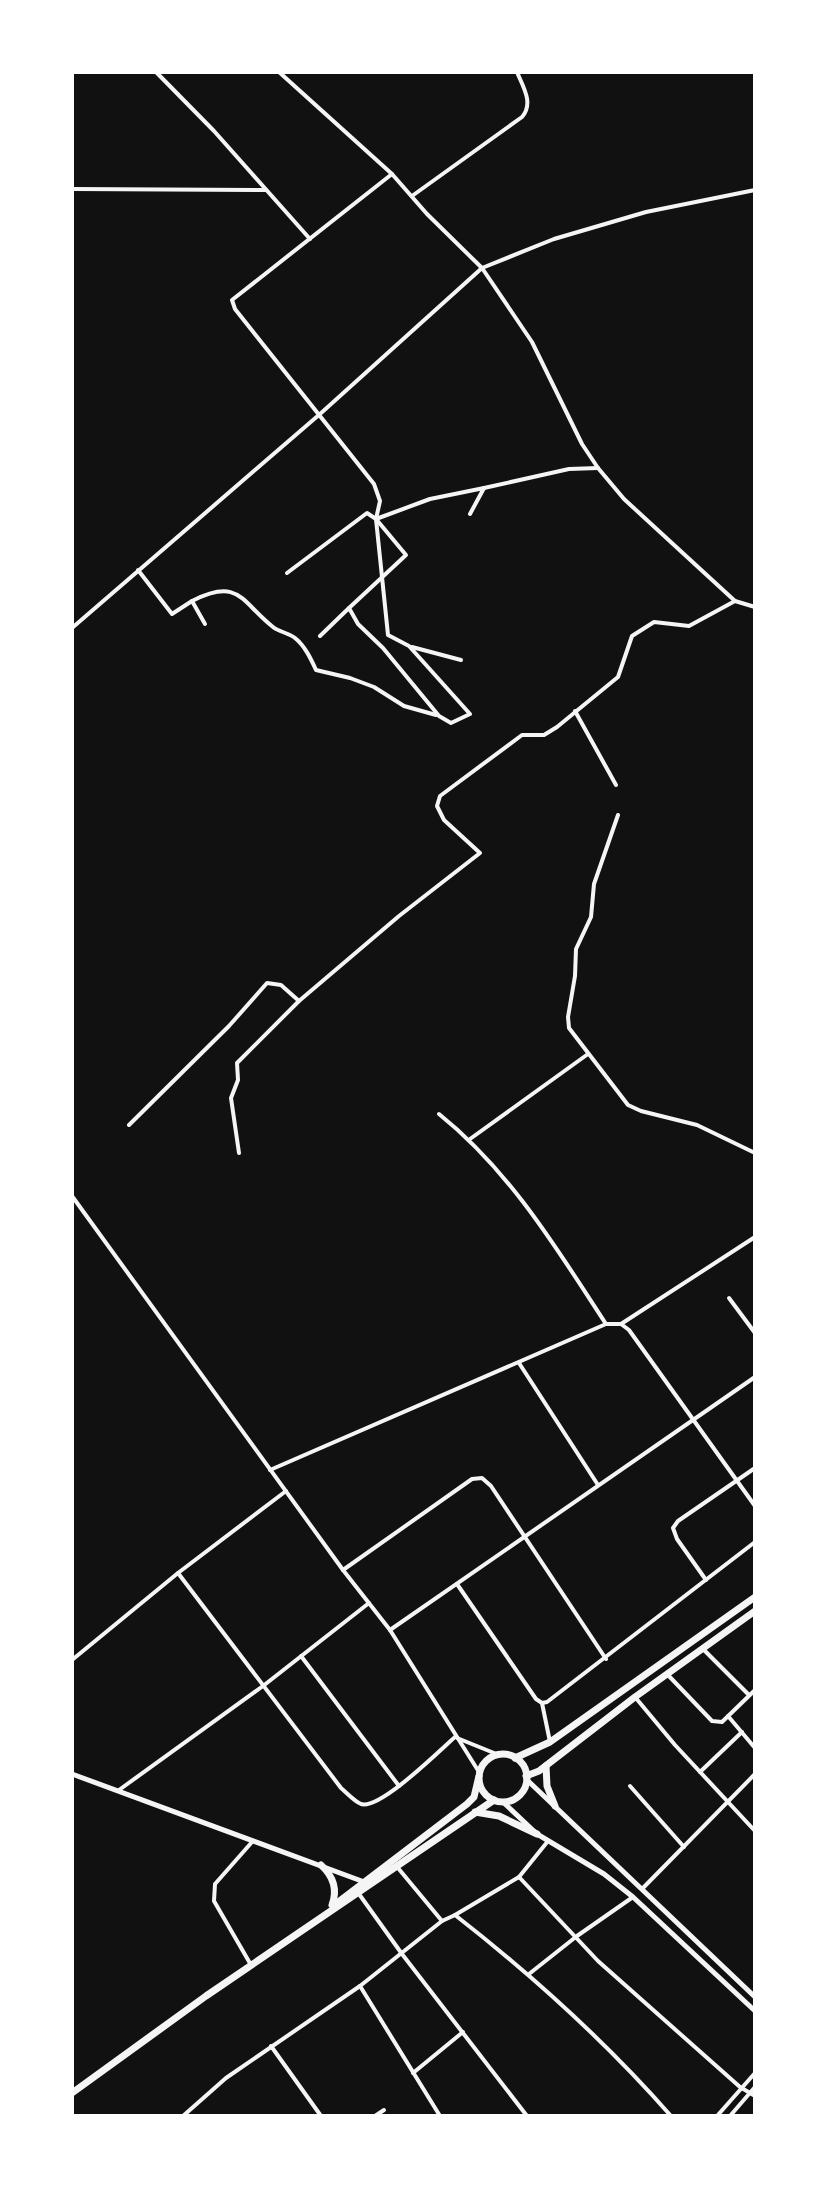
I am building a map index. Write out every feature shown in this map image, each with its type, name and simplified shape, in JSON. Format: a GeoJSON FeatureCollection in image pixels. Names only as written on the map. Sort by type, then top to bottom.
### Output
{"type":"FeatureCollection","features":[{"type":"Feature","properties":{"kind":"highway"},"geometry":{"type":"LineString","coordinates":[[515,1758],[550,1742],[755,1597]]}},
{"type":"Feature","properties":{"kind":"highway"},"geometry":{"type":"LineString","coordinates":[[526,1777],[755,1611]]}},
{"type":"Feature","properties":{"kind":"highway"},"geometry":{"type":"LineString","coordinates":[[72,2093],[251,1965],[359,1894],[368,1884],[474,1797],[479,1774],[489,1759],[499,1755],[515,1758],[523,1766],[526,1777],[519,1795],[475,1812],[398,1868],[368,1884],[323,1916]]}},
{"type":"Feature","properties":{"kind":"highway"},"geometry":{"type":"LineString","coordinates":[[546,1765],[547,1786],[555,1806]]}},
{"type":"Feature","properties":{"kind":"highway"},"geometry":{"type":"LineString","coordinates":[[479,1774],[481,1789],[499,1801]]}},
{"type":"Feature","properties":{"kind":"highway"},"geometry":{"type":"LineString","coordinates":[[475,1812],[499,1816],[537,1834]]}},
{"type":"Feature","properties":{"kind":"highway"},"geometry":{"type":"LineString","coordinates":[[321,1865],[333,1880],[331,1908]]}},
{"type":"Feature","properties":{"kind":"street"},"geometry":{"type":"LineString","coordinates":[[156,72],[196,111],[310,239]]}},
{"type":"Feature","properties":{"kind":"street"},"geometry":{"type":"LineString","coordinates":[[279,72],[392,174],[482,268],[532,342],[582,444],[624,499],[735,601],[755,607]]}},
{"type":"Feature","properties":{"kind":"street"},"geometry":{"type":"LineString","coordinates":[[412,196],[527,112],[528,100],[517,72]]}},
{"type":"Feature","properties":{"kind":"street"},"geometry":{"type":"LineString","coordinates":[[392,174],[234,297],[232,303],[374,484],[380,501],[376,519],[388,635],[409,646],[461,660]]}},
{"type":"Feature","properties":{"kind":"street"},"geometry":{"type":"LineString","coordinates":[[72,189],[265,190]]}},
{"type":"Feature","properties":{"kind":"street"},"geometry":{"type":"LineString","coordinates":[[72,628],[320,414],[482,268],[554,239],[646,212],[755,190]]}},
{"type":"Feature","properties":{"kind":"street"},"geometry":{"type":"LineString","coordinates":[[376,519],[430,499],[569,469],[598,468]]}},
{"type":"Feature","properties":{"kind":"street"},"geometry":{"type":"LineString","coordinates":[[470,514],[484,488]]}},
{"type":"Feature","properties":{"kind":"street"},"geometry":{"type":"LineString","coordinates":[[287,573],[367,513],[376,519],[406,555],[320,636]]}},
{"type":"Feature","properties":{"kind":"street"},"geometry":{"type":"LineString","coordinates":[[138,570],[172,614],[208,593],[229,592],[244,596],[274,628],[294,637],[309,655],[316,670],[374,687],[404,706],[439,716],[451,723],[470,714],[409,646]]}},
{"type":"Feature","properties":{"kind":"street"},"geometry":{"type":"LineString","coordinates":[[192,601],[205,624]]}},
{"type":"Feature","properties":{"kind":"street"},"geometry":{"type":"LineString","coordinates":[[239,1153],[231,1098],[238,1080],[237,1063],[299,1001],[399,916],[480,853],[444,820],[437,806],[440,796],[522,735],[544,735],[618,677],[632,636],[654,622],[689,626],[735,601]]}},
{"type":"Feature","properties":{"kind":"street"},"geometry":{"type":"LineString","coordinates":[[349,608],[358,624],[383,648],[439,716]]}},
{"type":"Feature","properties":{"kind":"street"},"geometry":{"type":"LineString","coordinates":[[575,711],[616,785]]}},
{"type":"Feature","properties":{"kind":"street"},"geometry":{"type":"LineString","coordinates":[[618,815],[594,884],[591,917],[576,949],[569,1028],[623,1100],[633,1108],[697,1125],[755,1153]]}},
{"type":"Feature","properties":{"kind":"street"},"geometry":{"type":"LineString","coordinates":[[129,1125],[229,1026],[267,983],[281,985],[299,1001]]}},
{"type":"Feature","properties":{"kind":"street"},"geometry":{"type":"LineString","coordinates":[[470,1139],[588,1054]]}},
{"type":"Feature","properties":{"kind":"street"},"geometry":{"type":"LineString","coordinates":[[439,1114],[470,1139],[545,1230],[606,1324]]}},
{"type":"Feature","properties":{"kind":"street"},"geometry":{"type":"LineString","coordinates":[[72,1196],[343,1570],[390,1630],[479,1774]]}},
{"type":"Feature","properties":{"kind":"street"},"geometry":{"type":"LineString","coordinates":[[270,1470],[606,1324],[621,1324],[755,1237]]}},
{"type":"Feature","properties":{"kind":"street"},"geometry":{"type":"LineString","coordinates":[[729,1298],[755,1333]]}},
{"type":"Feature","properties":{"kind":"street"},"geometry":{"type":"LineString","coordinates":[[621,1324],[629,1330],[755,1506]]}},
{"type":"Feature","properties":{"kind":"street"},"geometry":{"type":"LineString","coordinates":[[519,1363],[599,1485]]}},
{"type":"Feature","properties":{"kind":"street"},"geometry":{"type":"LineString","coordinates":[[390,1630],[755,1377]]}},
{"type":"Feature","properties":{"kind":"street"},"geometry":{"type":"LineString","coordinates":[[706,1580],[677,1539],[673,1528],[678,1521],[755,1468]]}},
{"type":"Feature","properties":{"kind":"street"},"geometry":{"type":"LineString","coordinates":[[343,1570],[472,1479],[482,1478],[526,1536],[606,1659]]}},
{"type":"Feature","properties":{"kind":"street"},"geometry":{"type":"LineString","coordinates":[[72,1660],[178,1573],[286,1491]]}},
{"type":"Feature","properties":{"kind":"street"},"geometry":{"type":"LineString","coordinates":[[542,1703],[606,1659],[755,1542]]}},
{"type":"Feature","properties":{"kind":"street"},"geometry":{"type":"LineString","coordinates":[[178,1573],[341,1788],[361,1804],[369,1804],[399,1786],[455,1737]]}},
{"type":"Feature","properties":{"kind":"street"},"geometry":{"type":"LineString","coordinates":[[457,1584],[536,1699],[542,1703],[550,1742]]}},
{"type":"Feature","properties":{"kind":"street"},"geometry":{"type":"LineString","coordinates":[[119,1790],[263,1686],[369,1603]]}},
{"type":"Feature","properties":{"kind":"street"},"geometry":{"type":"LineString","coordinates":[[702,1649],[749,1695]]}},
{"type":"Feature","properties":{"kind":"street"},"geometry":{"type":"LineString","coordinates":[[301,1656],[399,1786]]}},
{"type":"Feature","properties":{"kind":"street"},"geometry":{"type":"LineString","coordinates":[[667,1674],[712,1721],[722,1722],[755,1690]]}},
{"type":"Feature","properties":{"kind":"street"},"geometry":{"type":"LineString","coordinates":[[635,1697],[755,1831]]}},
{"type":"Feature","properties":{"kind":"street"},"geometry":{"type":"LineString","coordinates":[[728,1716],[755,1748]]}},
{"type":"Feature","properties":{"kind":"street"},"geometry":{"type":"LineString","coordinates":[[700,1772],[742,1732]]}},
{"type":"Feature","properties":{"kind":"street"},"geometry":{"type":"LineString","coordinates":[[455,1737],[499,1755]]}},
{"type":"Feature","properties":{"kind":"street"},"geometry":{"type":"LineString","coordinates":[[72,1774],[368,1884]]}},
{"type":"Feature","properties":{"kind":"street"},"geometry":{"type":"LineString","coordinates":[[642,1889],[755,1774]]}},
{"type":"Feature","properties":{"kind":"street"},"geometry":{"type":"LineString","coordinates":[[526,1777],[755,1997]]}},
{"type":"Feature","properties":{"kind":"street"},"geometry":{"type":"LineString","coordinates":[[630,1786],[684,1847]]}},
{"type":"Feature","properties":{"kind":"street"},"geometry":{"type":"LineString","coordinates":[[499,1801],[537,1834],[604,1874],[633,1897],[755,2011]]}},
{"type":"Feature","properties":{"kind":"street"},"geometry":{"type":"LineString","coordinates":[[183,2116],[226,2078],[360,1986],[442,1921],[519,1877],[549,1840]]}},
{"type":"Feature","properties":{"kind":"street"},"geometry":{"type":"LineString","coordinates":[[251,1965],[214,1901],[213,1892],[215,1884],[252,1842]]}},
{"type":"Feature","properties":{"kind":"street"},"geometry":{"type":"LineString","coordinates":[[398,1868],[442,1921]]}},
{"type":"Feature","properties":{"kind":"street"},"geometry":{"type":"LineString","coordinates":[[519,1877],[626,1987],[740,2087],[752,2094]]}},
{"type":"Feature","properties":{"kind":"street"},"geometry":{"type":"LineString","coordinates":[[359,1894],[527,2116]]}},
{"type":"Feature","properties":{"kind":"street"},"geometry":{"type":"LineString","coordinates":[[529,1975],[577,1936],[633,1897]]}},
{"type":"Feature","properties":{"kind":"street"},"geometry":{"type":"LineString","coordinates":[[455,1915],[529,1975],[638,2078],[671,2116]]}},
{"type":"Feature","properties":{"kind":"street"},"geometry":{"type":"LineString","coordinates":[[360,1986],[440,2116]]}},
{"type":"Feature","properties":{"kind":"street"},"geometry":{"type":"LineString","coordinates":[[413,2073],[463,2032]]}},
{"type":"Feature","properties":{"kind":"street"},"geometry":{"type":"LineString","coordinates":[[271,2046],[321,2116]]}},
{"type":"Feature","properties":{"kind":"street"},"geometry":{"type":"LineString","coordinates":[[717,2116],[755,2073]]}},
{"type":"Feature","properties":{"kind":"street"},"geometry":{"type":"LineString","coordinates":[[730,2116],[755,2087]]}},
{"type":"Feature","properties":{"kind":"street"},"geometry":{"type":"LineString","coordinates":[[375,2116],[384,2110]]}}]}
